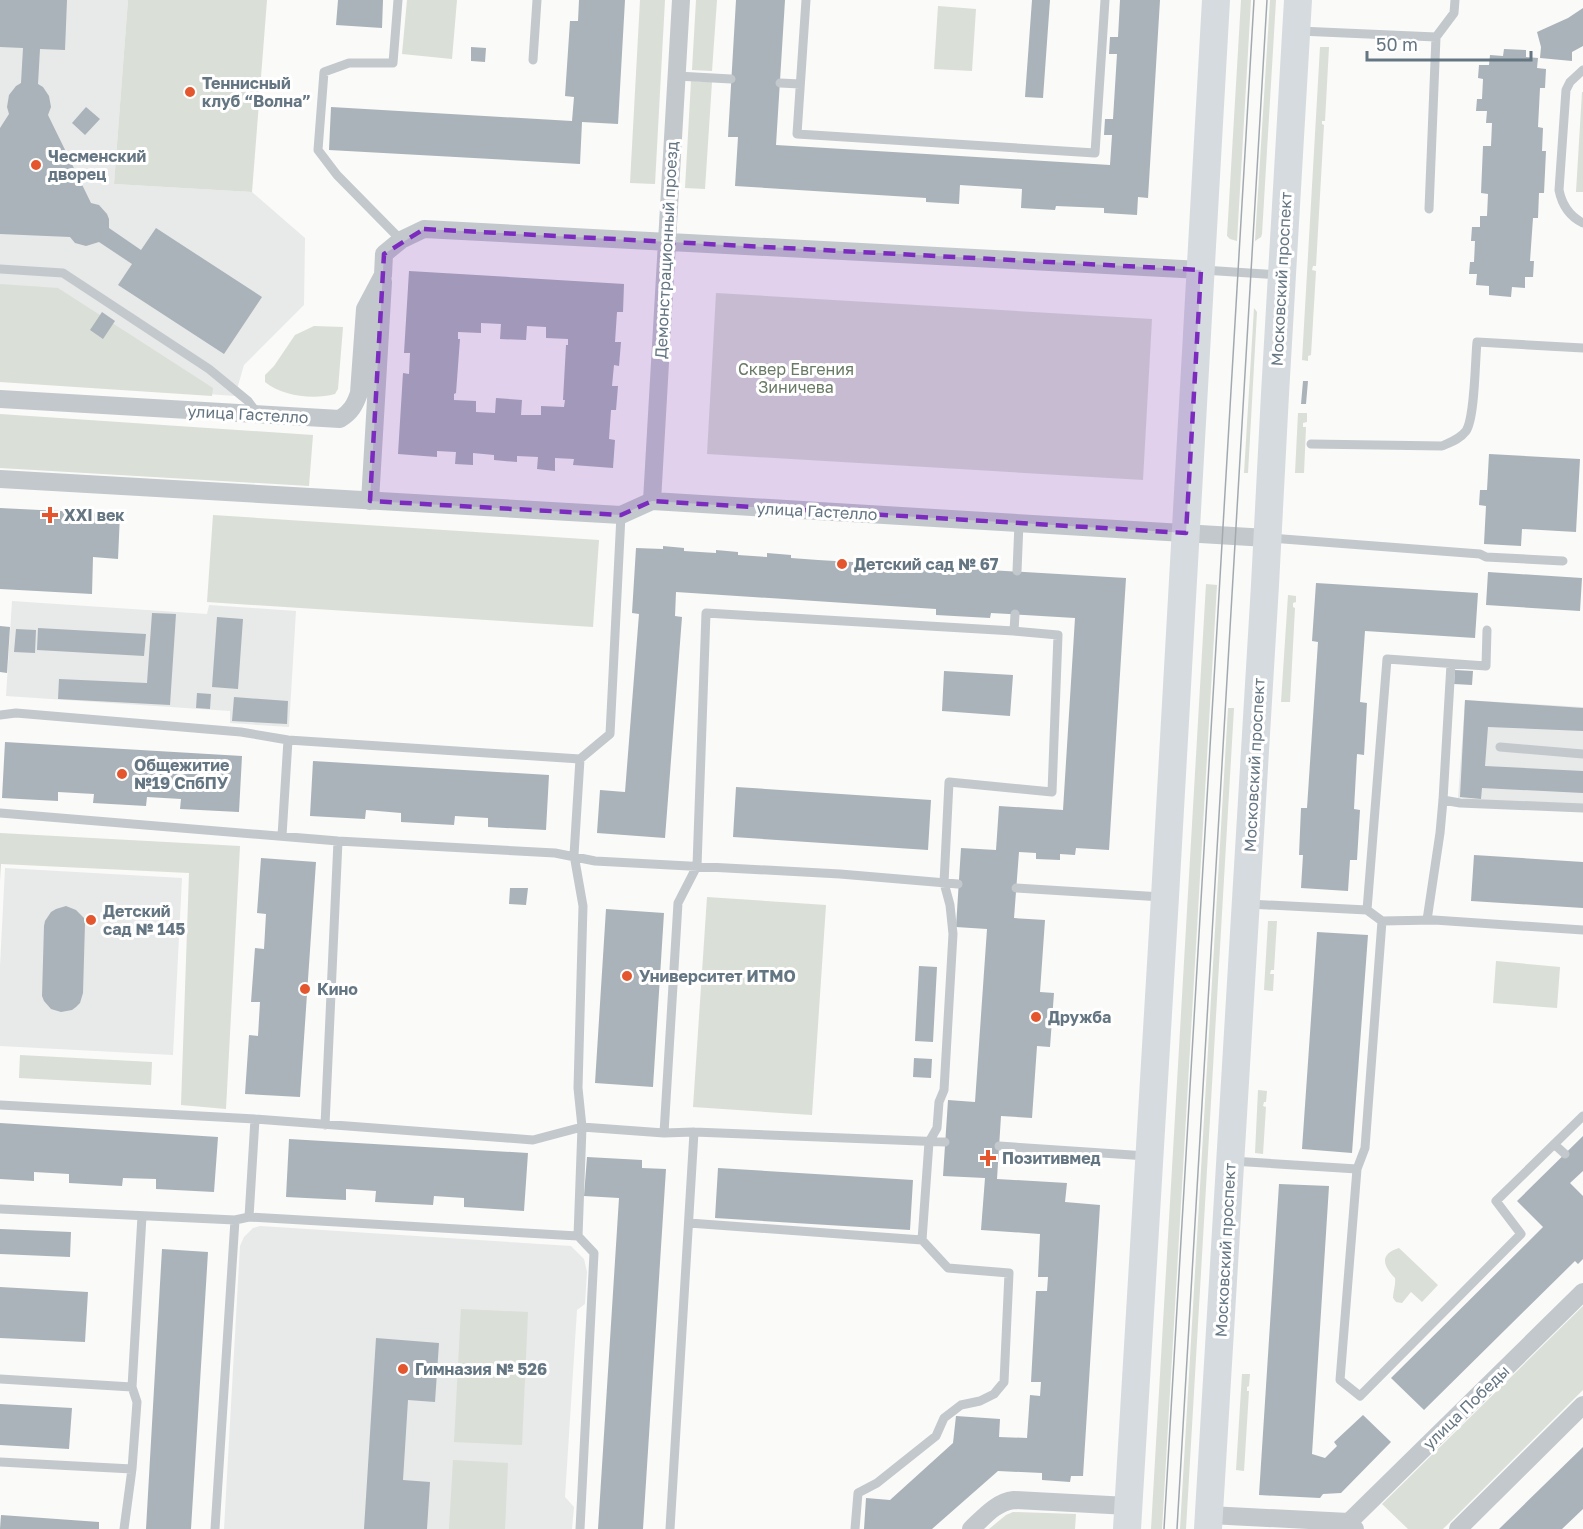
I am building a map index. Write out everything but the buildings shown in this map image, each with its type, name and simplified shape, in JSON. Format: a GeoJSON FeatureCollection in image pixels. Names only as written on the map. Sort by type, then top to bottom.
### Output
{"type":"FeatureCollection","features":[{"type":"Feature","properties":{"kind":"main road"},"geometry":{"type":"LineString","coordinates":[[1127,1518],[1216,0]]}},
{"type":"Feature","properties":{"kind":"main road","name":"Московский проспект"},"geometry":{"type":"LineString","coordinates":[[1209,1522],[1298,0]]}},
{"type":"Feature","properties":{"kind":"street","name":"Демонстрационный проезд"},"geometry":{"type":"LineString","coordinates":[[652,501],[681,0]]}},
{"type":"Feature","properties":{"kind":"street"},"geometry":{"type":"LineString","coordinates":[[401,240],[423,229],[1201,270]]}},
{"type":"Feature","properties":{"kind":"street","name":"улица Гастелло"},"geometry":{"type":"LineString","coordinates":[[370,501],[384,254],[401,240]]}},
{"type":"Feature","properties":{"kind":"street","name":"улица Гастелло"},"geometry":{"type":"LineString","coordinates":[[0,399],[340,419],[348,414],[355,405],[359,393],[365,309],[383,275]]}},
{"type":"Feature","properties":{"kind":"street","name":"улица Гастелло"},"geometry":{"type":"LineString","coordinates":[[0,479],[621,515],[652,501],[1267,538]]}},
{"type":"Feature","properties":{"kind":"street","name":"улица Победы"},"geometry":{"type":"LineString","coordinates":[[1352,1526],[1583,1292]]}},
{"type":"Feature","properties":{"kind":"street"},"geometry":{"type":"LineString","coordinates":[[1458,1529],[1583,1405]]}},
{"type":"Feature","properties":{"kind":"street"},"geometry":{"type":"LineString","coordinates":[[971,1529],[997,1505],[1014,1500],[1127,1518]]}},
{"type":"Feature","properties":{"kind":"street"},"geometry":{"type":"LineString","coordinates":[[1209,1522],[1352,1526]]}},
{"type":"Feature","properties":{"kind":"lane"},"geometry":{"type":"LineString","coordinates":[[398,0],[393,63],[349,63],[324,72],[318,150],[337,175],[401,240]]}},
{"type":"Feature","properties":{"kind":"lane"},"geometry":{"type":"LineString","coordinates":[[533,60],[537,0]]}},
{"type":"Feature","properties":{"kind":"lane"},"geometry":{"type":"LineString","coordinates":[[806,0],[797,134],[1095,153],[1105,0]]}},
{"type":"Feature","properties":{"kind":"lane"},"geometry":{"type":"LineString","coordinates":[[1429,209],[1436,37],[1454,13],[1455,0]]}},
{"type":"Feature","properties":{"kind":"lane"},"geometry":{"type":"LineString","coordinates":[[1297,31],[1436,37]]}},
{"type":"Feature","properties":{"kind":"lane"},"geometry":{"type":"LineString","coordinates":[[1583,70],[1570,82],[1566,90],[1559,190],[1565,208],[1583,223]]}},
{"type":"Feature","properties":{"kind":"lane"},"geometry":{"type":"LineString","coordinates":[[677,76],[731,79]]}},
{"type":"Feature","properties":{"kind":"lane"},"geometry":{"type":"LineString","coordinates":[[780,82],[800,84]]}},
{"type":"Feature","properties":{"kind":"lane"},"geometry":{"type":"LineString","coordinates":[[0,269],[63,273],[209,369],[248,401],[258,415]]}},
{"type":"Feature","properties":{"kind":"lane"},"geometry":{"type":"LineString","coordinates":[[1201,270],[1282,275]]}},
{"type":"Feature","properties":{"kind":"lane"},"geometry":{"type":"LineString","coordinates":[[1311,444],[1442,446],[1456,441],[1465,432],[1471,420],[1477,342],[1583,348]]}},
{"type":"Feature","properties":{"kind":"lane"},"geometry":{"type":"LineString","coordinates":[[0,715],[16,713],[229,731],[288,740],[580,759],[610,734],[621,515]]}},
{"type":"Feature","properties":{"kind":"lane"},"geometry":{"type":"LineString","coordinates":[[1017,572],[1019,523]]}},
{"type":"Feature","properties":{"kind":"lane"},"geometry":{"type":"LineString","coordinates":[[1267,538],[1480,554],[1486,557],[1563,561]]}},
{"type":"Feature","properties":{"kind":"lane"},"geometry":{"type":"LineString","coordinates":[[664,1132],[678,903],[698,866],[706,614],[1058,635],[1052,792],[949,782],[944,884],[950,905],[952,934],[944,1090],[939,1102],[937,1128],[929,1142],[922,1240]]}},
{"type":"Feature","properties":{"kind":"lane"},"geometry":{"type":"LineString","coordinates":[[1014,631],[1015,614]]}},
{"type":"Feature","properties":{"kind":"lane"},"geometry":{"type":"LineString","coordinates":[[1367,910],[1387,659],[1486,666],[1487,630]]}},
{"type":"Feature","properties":{"kind":"lane"},"geometry":{"type":"LineString","coordinates":[[1427,920],[1440,833],[1451,664]]}},
{"type":"Feature","properties":{"kind":"lane"},"geometry":{"type":"LineString","coordinates":[[282,836],[288,740]]}},
{"type":"Feature","properties":{"kind":"lane"},"geometry":{"type":"LineString","coordinates":[[1500,747],[1583,754]]}},
{"type":"Feature","properties":{"kind":"lane"},"geometry":{"type":"LineString","coordinates":[[578,1236],[582,1127],[578,1088],[583,906],[574,855],[580,759]]}},
{"type":"Feature","properties":{"kind":"lane"},"geometry":{"type":"LineString","coordinates":[[1443,800],[1460,803],[1583,808]]}},
{"type":"Feature","properties":{"kind":"lane"},"geometry":{"type":"LineString","coordinates":[[0,813],[338,841],[555,853],[595,861],[840,874],[958,884]]}},
{"type":"Feature","properties":{"kind":"lane"},"geometry":{"type":"LineString","coordinates":[[325,1125],[338,841]]}},
{"type":"Feature","properties":{"kind":"lane"},"geometry":{"type":"LineString","coordinates":[[1016,888],[1165,897]]}},
{"type":"Feature","properties":{"kind":"lane"},"geometry":{"type":"LineString","coordinates":[[1246,904],[1367,910],[1382,921],[1427,920],[1583,930]]}},
{"type":"Feature","properties":{"kind":"lane"},"geometry":{"type":"LineString","coordinates":[[1382,921],[1365,1148],[1357,1169],[1340,1380],[1360,1396],[1521,1234],[1496,1201],[1583,1116]]}},
{"type":"Feature","properties":{"kind":"lane"},"geometry":{"type":"LineString","coordinates":[[0,1106],[255,1119],[533,1140],[582,1127],[945,1142]]}},
{"type":"Feature","properties":{"kind":"lane"},"geometry":{"type":"LineString","coordinates":[[249,1217],[255,1119]]}},
{"type":"Feature","properties":{"kind":"lane"},"geometry":{"type":"LineString","coordinates":[[670,1529],[694,1132]]}},
{"type":"Feature","properties":{"kind":"lane"},"geometry":{"type":"LineString","coordinates":[[1554,1144],[1565,1154]]}},
{"type":"Feature","properties":{"kind":"lane"},"geometry":{"type":"LineString","coordinates":[[999,1146],[1149,1156]]}},
{"type":"Feature","properties":{"kind":"lane"},"geometry":{"type":"LineString","coordinates":[[1230,1161],[1357,1169]]}},
{"type":"Feature","properties":{"kind":"lane"},"geometry":{"type":"LineString","coordinates":[[0,1209],[235,1220],[249,1217],[578,1236],[594,1253],[580,1529]]}},
{"type":"Feature","properties":{"kind":"lane"},"geometry":{"type":"LineString","coordinates":[[124,1529],[132,1469],[136,1402],[132,1387],[142,1215]]}},
{"type":"Feature","properties":{"kind":"lane"},"geometry":{"type":"LineString","coordinates":[[215,1529],[235,1220]]}},
{"type":"Feature","properties":{"kind":"lane"},"geometry":{"type":"LineString","coordinates":[[689,1223],[922,1240],[948,1268],[1009,1273],[1004,1382],[994,1394],[980,1401],[961,1405],[944,1418],[936,1436],[877,1484],[858,1493],[855,1529]]}},
{"type":"Feature","properties":{"kind":"lane"},"geometry":{"type":"LineString","coordinates":[[0,1379],[132,1387]]}},
{"type":"Feature","properties":{"kind":"lane"},"geometry":{"type":"LineString","coordinates":[[0,1462],[132,1469]]}},
{"type":"Feature","properties":{"kind":"highlighted area"},"geometry":{"type":"Polygon","coordinates":[[[424,229],[1201,270],[1186,533],[652,501],[621,515],[370,501],[384,254],[424,229]]]}},
{"type":"Feature","properties":{"kind":"shaded area"},"geometry":{"type":"Polygon","coordinates":[[[0,0],[128,0],[114,184],[252,192],[305,238],[304,305],[244,365],[235,396],[0,379],[0,0]]]}},
{"type":"Feature","properties":{"kind":"shaded area"},"geometry":{"type":"Polygon","coordinates":[[[12,601],[207,614],[209,605],[296,611],[289,727],[230,723],[230,711],[6,696],[12,601]]]}},
{"type":"Feature","properties":{"kind":"shaded area"},"geometry":{"type":"Polygon","coordinates":[[[1465,700],[1583,707],[1583,809],[1458,798],[1465,700]]]}},
{"type":"Feature","properties":{"kind":"shaded area","name":"Детский сад № 145"},"geometry":{"type":"Polygon","coordinates":[[[5,868],[182,878],[173,1055],[0,1046],[0,966],[5,868]]]}},
{"type":"Feature","properties":{"kind":"shaded area","name":"Гимназия № 526"},"geometry":{"type":"Polygon","coordinates":[[[260,1226],[571,1246],[584,1259],[587,1272],[585,1304],[577,1310],[565,1497],[574,1507],[572,1529],[224,1529],[240,1246],[244,1237],[253,1228],[260,1226]]]}},
{"type":"Feature","properties":{"kind":"green space","name":"Теннисный клуб “Волна”"},"geometry":{"type":"Polygon","coordinates":[[[128,0],[267,0],[252,192],[114,184],[128,0]]]}},
{"type":"Feature","properties":{"kind":"green space"},"geometry":{"type":"Polygon","coordinates":[[[407,0],[457,0],[452,59],[402,54],[407,0]]]}},
{"type":"Feature","properties":{"kind":"green space"},"geometry":{"type":"Polygon","coordinates":[[[640,0],[665,0],[655,184],[630,183],[640,0]]]}},
{"type":"Feature","properties":{"kind":"green space"},"geometry":{"type":"Polygon","coordinates":[[[696,0],[717,0],[712,71],[692,70],[696,0]]]}},
{"type":"Feature","properties":{"kind":"green space"},"geometry":{"type":"Polygon","coordinates":[[[1241,0],[1251,0],[1237,241],[1227,236],[1241,0]]]}},
{"type":"Feature","properties":{"kind":"green space"},"geometry":{"type":"Polygon","coordinates":[[[1270,0],[1276,0],[1262,234],[1255,241],[1270,0]]]}},
{"type":"Feature","properties":{"kind":"green space"},"geometry":{"type":"Polygon","coordinates":[[[938,6],[976,9],[972,71],[934,69],[938,6]]]}},
{"type":"Feature","properties":{"kind":"green space"},"geometry":{"type":"Polygon","coordinates":[[[1320,47],[1329,47],[1325,121],[1322,121],[1324,125],[1316,266],[1313,266],[1312,270],[1316,271],[1311,355],[1308,356],[1308,361],[1302,360],[1320,47]]]}},
{"type":"Feature","properties":{"kind":"green space"},"geometry":{"type":"Polygon","coordinates":[[[691,81],[712,82],[705,189],[685,188],[691,81]]]}},
{"type":"Feature","properties":{"kind":"green space"},"geometry":{"type":"Polygon","coordinates":[[[1582,92],[1583,192],[1576,192],[1582,92]]]}},
{"type":"Feature","properties":{"kind":"green space"},"geometry":{"type":"Polygon","coordinates":[[[0,284],[58,288],[213,388],[212,396],[0,382],[0,284]]]}},
{"type":"Feature","properties":{"kind":"green space","name":"Сквер Евгения Зиничева"},"geometry":{"type":"Polygon","coordinates":[[[716,293],[1152,319],[1143,480],[707,454],[716,293]]]}},
{"type":"Feature","properties":{"kind":"green space"},"geometry":{"type":"Polygon","coordinates":[[[1254,308],[1257,312],[1248,473],[1244,473],[1254,308]]]}},
{"type":"Feature","properties":{"kind":"green space"},"geometry":{"type":"Polygon","coordinates":[[[314,326],[343,327],[338,389],[335,394],[317,397],[298,396],[280,391],[265,382],[265,375],[295,335],[314,326]]]}},
{"type":"Feature","properties":{"kind":"green space"},"geometry":{"type":"Polygon","coordinates":[[[1298,413],[1307,413],[1307,422],[1303,423],[1303,427],[1306,427],[1304,473],[1295,473],[1298,413]]]}},
{"type":"Feature","properties":{"kind":"green space"},"geometry":{"type":"Polygon","coordinates":[[[0,414],[313,435],[309,486],[0,468],[0,414]]]}},
{"type":"Feature","properties":{"kind":"green space"},"geometry":{"type":"Polygon","coordinates":[[[213,515],[599,540],[593,627],[207,602],[213,515]]]}},
{"type":"Feature","properties":{"kind":"green space"},"geometry":{"type":"Polygon","coordinates":[[[1206,584],[1217,585],[1162,1529],[1151,1529],[1206,584]]]}},
{"type":"Feature","properties":{"kind":"green space"},"geometry":{"type":"Polygon","coordinates":[[[1288,595],[1296,596],[1296,602],[1293,603],[1295,608],[1290,702],[1281,702],[1288,595]]]}},
{"type":"Feature","properties":{"kind":"green space"},"geometry":{"type":"Polygon","coordinates":[[[1228,708],[1234,708],[1186,1529],[1180,1529],[1228,708]]]}},
{"type":"Feature","properties":{"kind":"green space"},"geometry":{"type":"Polygon","coordinates":[[[0,833],[240,846],[226,1109],[181,1105],[189,873],[1,864],[0,881],[0,833]]]}},
{"type":"Feature","properties":{"kind":"green space"},"geometry":{"type":"Polygon","coordinates":[[[707,897],[826,905],[812,1115],[693,1107],[707,897]]]}},
{"type":"Feature","properties":{"kind":"green space"},"geometry":{"type":"Polygon","coordinates":[[[1268,921],[1277,921],[1274,970],[1271,970],[1270,974],[1274,974],[1273,991],[1264,990],[1268,921]]]}},
{"type":"Feature","properties":{"kind":"green space"},"geometry":{"type":"Polygon","coordinates":[[[1496,961],[1560,967],[1557,1008],[1493,1003],[1496,961]]]}},
{"type":"Feature","properties":{"kind":"green space"},"geometry":{"type":"Polygon","coordinates":[[[20,1055],[152,1062],[151,1085],[19,1078],[20,1055]]]}},
{"type":"Feature","properties":{"kind":"green space"},"geometry":{"type":"Polygon","coordinates":[[[1258,1090],[1267,1091],[1266,1102],[1263,1106],[1266,1107],[1263,1154],[1255,1153],[1258,1090]]]}},
{"type":"Feature","properties":{"kind":"green space"},"geometry":{"type":"Polygon","coordinates":[[[1399,1248],[1438,1285],[1422,1302],[1411,1292],[1402,1303],[1396,1302],[1393,1298],[1395,1278],[1385,1261],[1388,1254],[1399,1248]]]}},
{"type":"Feature","properties":{"kind":"green space"},"geometry":{"type":"Polygon","coordinates":[[[1583,1306],[1583,1390],[1443,1529],[1408,1529],[1382,1504],[1583,1306]]]}},
{"type":"Feature","properties":{"kind":"green space"},"geometry":{"type":"Polygon","coordinates":[[[461,1309],[528,1312],[522,1445],[454,1442],[461,1309]]]}},
{"type":"Feature","properties":{"kind":"green space"},"geometry":{"type":"Polygon","coordinates":[[[1242,1374],[1250,1374],[1247,1387],[1249,1391],[1244,1471],[1236,1470],[1242,1374]]]}},
{"type":"Feature","properties":{"kind":"green space"},"geometry":{"type":"Polygon","coordinates":[[[453,1460],[508,1463],[505,1529],[449,1529],[453,1460]]]}},
{"type":"Feature","properties":{"kind":"green space"},"geometry":{"type":"Polygon","coordinates":[[[1013,1512],[1076,1514],[1075,1529],[989,1529],[1013,1512]]]}},
{"type":"Feature","properties":{"kind":"tram line"},"geometry":{"type":"LineString","coordinates":[[1164,1529],[1254,0]]}},
{"type":"Feature","properties":{"kind":"tram line"},"geometry":{"type":"LineString","coordinates":[[1177,1529],[1267,0]]}},
{"type":"Feature","properties":{"kind":"place","name":"Теннисный клуб “Волна”"},"geometry":{"type":"Point","coordinates":[190,92]}},
{"type":"Feature","properties":{"kind":"place","name":"Чесменский дворец"},"geometry":{"type":"Point","coordinates":[36,165]}},
{"type":"Feature","properties":{"kind":"place","name":"XXI век"},"geometry":{"type":"Point","coordinates":[50,515]}},
{"type":"Feature","properties":{"kind":"place","name":"Детский сад № 67"},"geometry":{"type":"Point","coordinates":[842,564]}},
{"type":"Feature","properties":{"kind":"place","name":"Общежитие №19 СпбПУ"},"geometry":{"type":"Point","coordinates":[122,774]}},
{"type":"Feature","properties":{"kind":"place","name":"Детский сад № 145"},"geometry":{"type":"Point","coordinates":[91,920]}},
{"type":"Feature","properties":{"kind":"place","name":"Университет ИТМО"},"geometry":{"type":"Point","coordinates":[627,976]}},
{"type":"Feature","properties":{"kind":"place","name":"Кино"},"geometry":{"type":"Point","coordinates":[305,989]}},
{"type":"Feature","properties":{"kind":"place","name":"Дружба"},"geometry":{"type":"Point","coordinates":[1036,1017]}},
{"type":"Feature","properties":{"kind":"place","name":"Позитивмед"},"geometry":{"type":"Point","coordinates":[988,1158]}},
{"type":"Feature","properties":{"kind":"place","name":"Гимназия № 526"},"geometry":{"type":"Point","coordinates":[403,1369]}}]}
